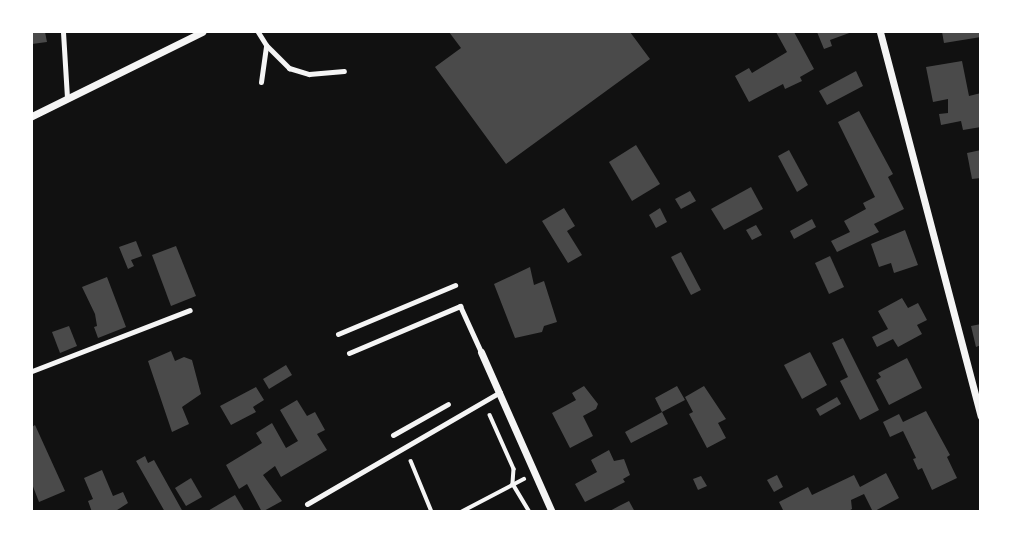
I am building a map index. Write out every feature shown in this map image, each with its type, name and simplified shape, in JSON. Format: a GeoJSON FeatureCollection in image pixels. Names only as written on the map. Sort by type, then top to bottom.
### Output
{"type":"FeatureCollection","features":[{"type":"Feature","properties":{"kind":"street"},"geometry":{"type":"LineString","coordinates":[[32,116],[202,32]]}},
{"type":"Feature","properties":{"kind":"street"},"geometry":{"type":"LineString","coordinates":[[880,32],[981,416]]}},
{"type":"Feature","properties":{"kind":"street"},"geometry":{"type":"LineString","coordinates":[[481,352],[552,512]]}},
{"type":"Feature","properties":{"kind":"lane"},"geometry":{"type":"LineString","coordinates":[[63,32],[67,98]]}},
{"type":"Feature","properties":{"kind":"lane"},"geometry":{"type":"LineString","coordinates":[[258,32],[266,45],[289,68],[309,74],[344,71]]}},
{"type":"Feature","properties":{"kind":"lane"},"geometry":{"type":"LineString","coordinates":[[261,82],[266,45]]}},
{"type":"Feature","properties":{"kind":"lane"},"geometry":{"type":"LineString","coordinates":[[338,334],[455,285]]}},
{"type":"Feature","properties":{"kind":"lane"},"geometry":{"type":"LineString","coordinates":[[349,353],[460,306],[481,352]]}},
{"type":"Feature","properties":{"kind":"lane"},"geometry":{"type":"LineString","coordinates":[[32,371],[190,310]]}},
{"type":"Feature","properties":{"kind":"lane"},"geometry":{"type":"LineString","coordinates":[[307,504],[500,393]]}},
{"type":"Feature","properties":{"kind":"lane"},"geometry":{"type":"LineString","coordinates":[[393,435],[448,404]]}},
{"type":"Feature","properties":{"kind":"path"},"geometry":{"type":"LineString","coordinates":[[490,415],[514,469],[513,484],[530,512]]}},
{"type":"Feature","properties":{"kind":"path"},"geometry":{"type":"LineString","coordinates":[[411,461],[432,512]]}},
{"type":"Feature","properties":{"kind":"path"},"geometry":{"type":"LineString","coordinates":[[461,512],[536,472]]}},
{"type":"Feature","properties":{"kind":"building"},"geometry":{"type":"Polygon","coordinates":[[[32,32],[45,32],[47,42],[32,44],[32,32]]]}},
{"type":"Feature","properties":{"kind":"building"},"geometry":{"type":"Polygon","coordinates":[[[449,32],[630,32],[650,59],[506,164],[435,67],[461,48],[449,32]]]}},
{"type":"Feature","properties":{"kind":"building"},"geometry":{"type":"Polygon","coordinates":[[[776,32],[794,32],[814,69],[800,77],[802,81],[785,89],[783,84],[749,102],[735,76],[749,68],[752,73],[787,52],[776,32]]]}},
{"type":"Feature","properties":{"kind":"building"},"geometry":{"type":"Polygon","coordinates":[[[817,32],[852,32],[830,40],[832,46],[824,49],[817,32]]]}},
{"type":"Feature","properties":{"kind":"building"},"geometry":{"type":"Polygon","coordinates":[[[942,32],[981,32],[981,37],[944,43],[942,32]]]}},
{"type":"Feature","properties":{"kind":"building"},"geometry":{"type":"Polygon","coordinates":[[[962,61],[969,96],[981,93],[981,127],[963,130],[961,121],[941,125],[939,114],[948,113],[948,99],[933,102],[926,67],[962,61]]]}},
{"type":"Feature","properties":{"kind":"building"},"geometry":{"type":"Polygon","coordinates":[[[856,71],[863,86],[827,105],[819,91],[856,71]]]}},
{"type":"Feature","properties":{"kind":"building"},"geometry":{"type":"Polygon","coordinates":[[[859,111],[893,174],[888,177],[904,209],[874,224],[879,232],[837,252],[831,241],[850,232],[844,221],[866,209],[863,203],[875,197],[838,122],[859,111]]]}},
{"type":"Feature","properties":{"kind":"building"},"geometry":{"type":"Polygon","coordinates":[[[636,145],[660,184],[632,201],[609,162],[636,145]]]}},
{"type":"Feature","properties":{"kind":"building"},"geometry":{"type":"Polygon","coordinates":[[[789,150],[808,185],[797,192],[778,156],[789,150]]]}},
{"type":"Feature","properties":{"kind":"building"},"geometry":{"type":"Polygon","coordinates":[[[981,150],[981,178],[972,179],[967,153],[981,150]]]}},
{"type":"Feature","properties":{"kind":"building"},"geometry":{"type":"Polygon","coordinates":[[[751,187],[763,209],[724,230],[711,209],[751,187]]]}},
{"type":"Feature","properties":{"kind":"building"},"geometry":{"type":"Polygon","coordinates":[[[690,191],[696,201],[681,209],[675,199],[690,191]]]}},
{"type":"Feature","properties":{"kind":"building"},"geometry":{"type":"Polygon","coordinates":[[[564,208],[575,226],[567,231],[582,255],[568,263],[542,221],[564,208]]]}},
{"type":"Feature","properties":{"kind":"building"},"geometry":{"type":"Polygon","coordinates":[[[660,208],[667,222],[656,228],[649,215],[660,208]]]}},
{"type":"Feature","properties":{"kind":"building"},"geometry":{"type":"Polygon","coordinates":[[[812,219],[816,227],[794,239],[790,231],[812,219]]]}},
{"type":"Feature","properties":{"kind":"building"},"geometry":{"type":"Polygon","coordinates":[[[756,225],[762,235],[752,240],[746,230],[756,225]]]}},
{"type":"Feature","properties":{"kind":"building"},"geometry":{"type":"Polygon","coordinates":[[[905,230],[918,265],[894,273],[891,263],[879,267],[871,244],[905,230]]]}},
{"type":"Feature","properties":{"kind":"building"},"geometry":{"type":"Polygon","coordinates":[[[136,241],[142,256],[131,260],[134,266],[128,269],[119,247],[136,241]]]}},
{"type":"Feature","properties":{"kind":"building"},"geometry":{"type":"Polygon","coordinates":[[[176,246],[196,296],[171,306],[152,255],[176,246]]]}},
{"type":"Feature","properties":{"kind":"building"},"geometry":{"type":"Polygon","coordinates":[[[681,252],[701,290],[691,295],[671,257],[681,252]]]}},
{"type":"Feature","properties":{"kind":"building"},"geometry":{"type":"Polygon","coordinates":[[[830,256],[844,287],[829,294],[815,263],[830,256]]]}},
{"type":"Feature","properties":{"kind":"building"},"geometry":{"type":"Polygon","coordinates":[[[530,267],[534,285],[544,281],[557,322],[544,326],[542,332],[515,338],[494,284],[530,267]]]}},
{"type":"Feature","properties":{"kind":"building"},"geometry":{"type":"Polygon","coordinates":[[[107,277],[126,327],[98,338],[94,327],[97,326],[95,314],[82,287],[107,277]]]}},
{"type":"Feature","properties":{"kind":"building"},"geometry":{"type":"Polygon","coordinates":[[[902,298],[908,308],[918,303],[927,320],[917,325],[922,334],[898,347],[893,339],[877,347],[872,337],[888,329],[878,311],[902,298]]]}},
{"type":"Feature","properties":{"kind":"building"},"geometry":{"type":"Polygon","coordinates":[[[981,324],[981,345],[976,347],[971,326],[981,324]]]}},
{"type":"Feature","properties":{"kind":"building"},"geometry":{"type":"Polygon","coordinates":[[[69,326],[77,346],[60,353],[52,332],[69,326]]]}},
{"type":"Feature","properties":{"kind":"building"},"geometry":{"type":"Polygon","coordinates":[[[843,338],[879,410],[860,420],[840,381],[848,377],[832,343],[843,338]]]}},
{"type":"Feature","properties":{"kind":"building"},"geometry":{"type":"Polygon","coordinates":[[[171,351],[175,361],[184,357],[192,360],[201,394],[182,407],[189,424],[172,432],[148,361],[171,351]]]}},
{"type":"Feature","properties":{"kind":"building"},"geometry":{"type":"Polygon","coordinates":[[[810,352],[827,385],[802,399],[784,365],[810,352]]]}},
{"type":"Feature","properties":{"kind":"building"},"geometry":{"type":"Polygon","coordinates":[[[907,358],[922,388],[889,405],[876,380],[881,377],[878,373],[907,358]]]}},
{"type":"Feature","properties":{"kind":"building"},"geometry":{"type":"Polygon","coordinates":[[[286,365],[292,375],[269,389],[263,379],[286,365]]]}},
{"type":"Feature","properties":{"kind":"building"},"geometry":{"type":"Polygon","coordinates":[[[584,386],[598,404],[596,409],[583,416],[593,436],[570,448],[552,413],[576,400],[572,393],[584,386]]]}},
{"type":"Feature","properties":{"kind":"building"},"geometry":{"type":"Polygon","coordinates":[[[677,386],[685,400],[662,412],[655,398],[677,386]]]}},
{"type":"Feature","properties":{"kind":"building"},"geometry":{"type":"Polygon","coordinates":[[[704,386],[726,419],[718,423],[726,438],[707,448],[689,414],[693,412],[685,397],[704,386]]]}},
{"type":"Feature","properties":{"kind":"building"},"geometry":{"type":"Polygon","coordinates":[[[256,387],[264,400],[253,407],[256,412],[231,425],[220,406],[256,387]]]}},
{"type":"Feature","properties":{"kind":"building"},"geometry":{"type":"Polygon","coordinates":[[[837,397],[841,404],[820,416],[816,409],[837,397]]]}},
{"type":"Feature","properties":{"kind":"building"},"geometry":{"type":"Polygon","coordinates":[[[297,400],[307,416],[315,412],[325,430],[317,434],[327,450],[281,477],[275,466],[263,475],[282,501],[262,512],[247,484],[239,489],[226,465],[262,443],[256,433],[272,423],[286,448],[298,441],[280,410],[297,400]]]}},
{"type":"Feature","properties":{"kind":"building"},"geometry":{"type":"Polygon","coordinates":[[[926,411],[950,455],[947,457],[957,478],[932,490],[922,468],[918,470],[913,459],[916,458],[903,431],[890,437],[883,422],[899,414],[903,422],[926,411]]]}},
{"type":"Feature","properties":{"kind":"building"},"geometry":{"type":"Polygon","coordinates":[[[662,412],[668,424],[631,443],[625,432],[662,412]]]}},
{"type":"Feature","properties":{"kind":"building"},"geometry":{"type":"Polygon","coordinates":[[[35,425],[65,491],[39,502],[32,484],[32,427],[35,425]]]}},
{"type":"Feature","properties":{"kind":"building"},"geometry":{"type":"Polygon","coordinates":[[[609,450],[614,461],[624,459],[630,475],[623,479],[625,482],[585,502],[575,484],[597,472],[591,460],[609,450]]]}},
{"type":"Feature","properties":{"kind":"building"},"geometry":{"type":"Polygon","coordinates":[[[145,456],[148,463],[154,460],[183,512],[165,512],[136,461],[145,456]]]}},
{"type":"Feature","properties":{"kind":"building"},"geometry":{"type":"Polygon","coordinates":[[[102,470],[113,496],[123,492],[128,503],[114,512],[92,512],[88,501],[93,499],[84,478],[102,470]]]}},
{"type":"Feature","properties":{"kind":"building"},"geometry":{"type":"Polygon","coordinates":[[[886,473],[899,498],[873,512],[864,494],[851,500],[852,509],[847,512],[784,512],[779,502],[808,487],[812,495],[854,475],[860,487],[886,473]]]}},
{"type":"Feature","properties":{"kind":"building"},"geometry":{"type":"Polygon","coordinates":[[[777,475],[783,487],[774,492],[767,480],[777,475]]]}},
{"type":"Feature","properties":{"kind":"building"},"geometry":{"type":"Polygon","coordinates":[[[701,476],[707,486],[698,490],[693,479],[701,476]]]}},
{"type":"Feature","properties":{"kind":"building"},"geometry":{"type":"Polygon","coordinates":[[[191,478],[202,497],[186,506],[175,488],[191,478]]]}},
{"type":"Feature","properties":{"kind":"building"},"geometry":{"type":"Polygon","coordinates":[[[235,495],[245,512],[206,512],[235,495]]]}},
{"type":"Feature","properties":{"kind":"building"},"geometry":{"type":"Polygon","coordinates":[[[629,501],[635,512],[608,512],[619,506],[629,501]]]}}]}
